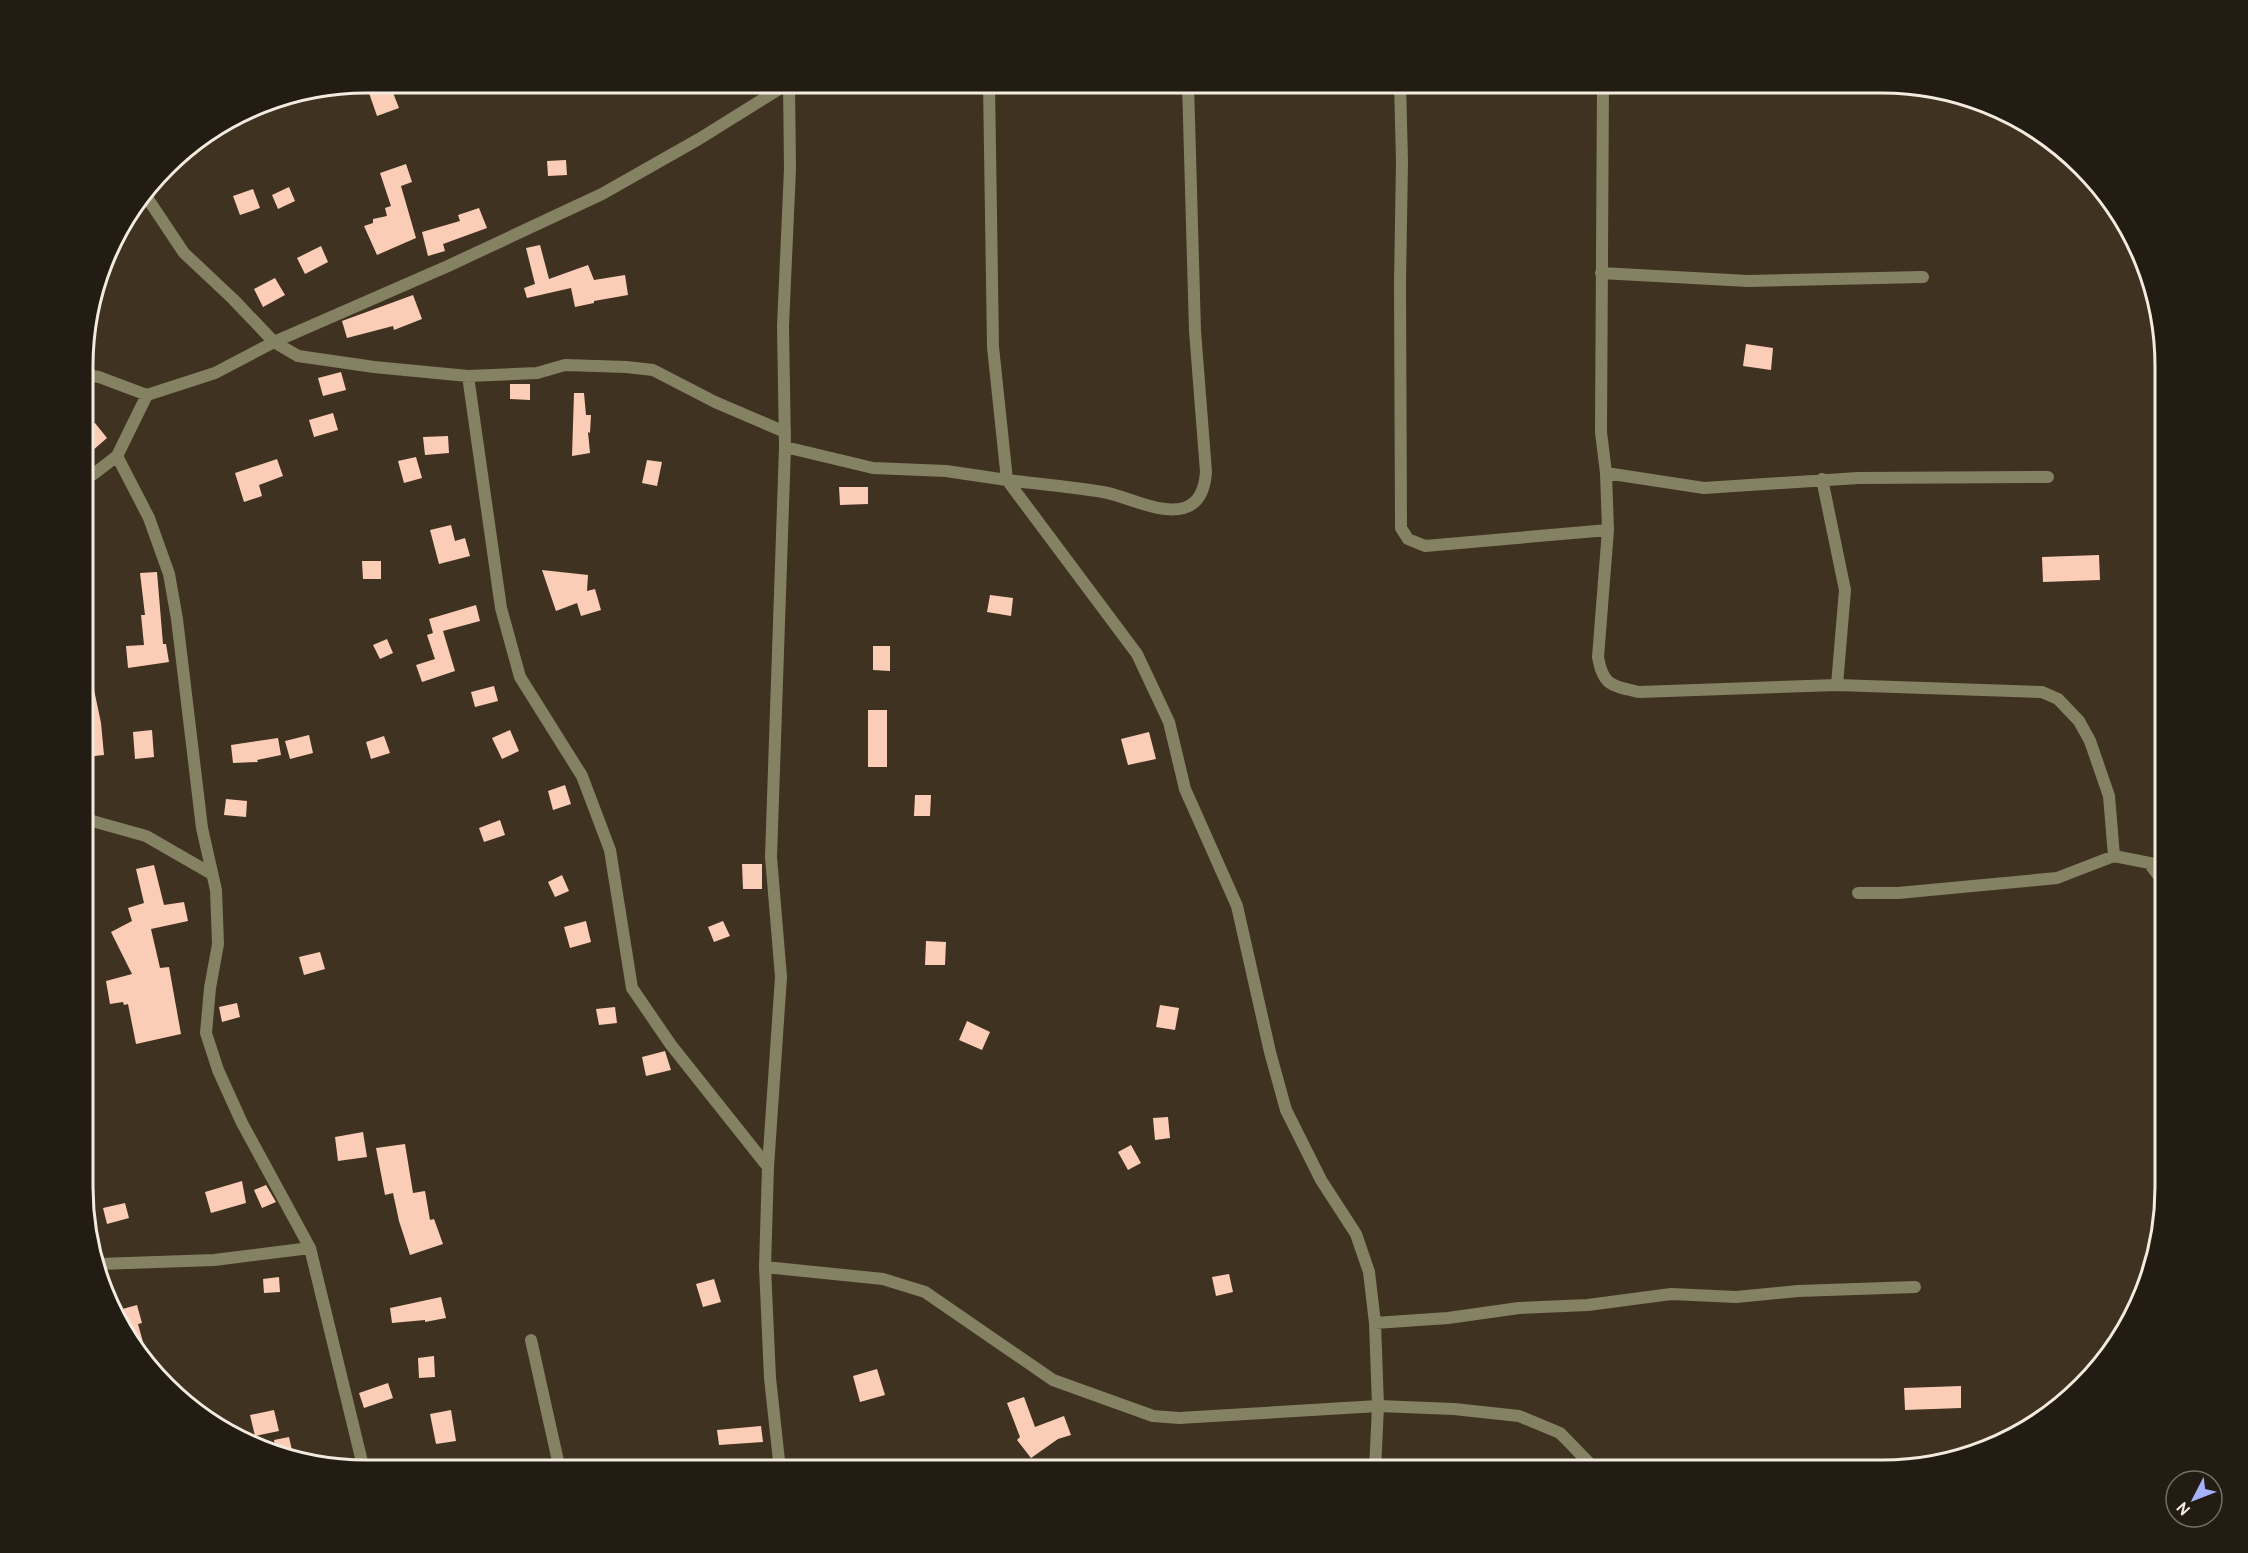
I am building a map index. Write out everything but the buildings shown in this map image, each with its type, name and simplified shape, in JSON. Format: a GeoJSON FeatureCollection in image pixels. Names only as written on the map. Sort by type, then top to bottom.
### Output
{"type":"FeatureCollection","features":[{"type":"Feature","properties":{"kind":"street"},"geometry":{"type":"LineString","coordinates":[[93,376],[147,395],[215,373],[274,342],[448,266],[602,194],[772,93]]}},
{"type":"Feature","properties":{"kind":"street"},"geometry":{"type":"LineString","coordinates":[[779,1460],[770,1378],[765,1267],[768,1167],[781,977],[771,857],[785,447],[783,326],[790,169],[789,93]]}},
{"type":"Feature","properties":{"kind":"street"},"geometry":{"type":"LineString","coordinates":[[989,93],[993,347],[1007,480],[1137,654],[1169,722],[1185,789],[1237,906],[1270,1052],[1286,1110],[1321,1180],[1356,1234],[1369,1272],[1375,1323],[1378,1407],[1375,1460]]}},
{"type":"Feature","properties":{"kind":"street"},"geometry":{"type":"LineString","coordinates":[[785,447],[873,468],[946,471],[1106,492],[1159,508],[1184,508],[1198,499],[1205,487],[1206,472],[1195,331],[1188,93]]}},
{"type":"Feature","properties":{"kind":"street"},"geometry":{"type":"LineString","coordinates":[[1400,93],[1401,528],[1408,539],[1425,546],[1608,530]]}},
{"type":"Feature","properties":{"kind":"street"},"geometry":{"type":"LineString","coordinates":[[1603,93],[1601,432],[1606,473],[1608,530],[1598,657],[1601,672],[1607,681],[1615,687],[1639,692],[1837,685],[2042,692],[2058,699],[2079,721],[2090,741],[2109,796],[2114,856]]}},
{"type":"Feature","properties":{"kind":"street"},"geometry":{"type":"LineString","coordinates":[[149,200],[184,253],[274,342],[298,356],[374,367],[468,376],[537,373],[565,365],[626,366],[653,370],[715,402],[784,432]]}},
{"type":"Feature","properties":{"kind":"street"},"geometry":{"type":"LineString","coordinates":[[1601,273],[1748,281],[1923,277]]}},
{"type":"Feature","properties":{"kind":"street"},"geometry":{"type":"LineString","coordinates":[[468,376],[501,608],[514,657],[520,677],[582,776],[610,850],[632,988],[670,1045],[768,1167]]}},
{"type":"Feature","properties":{"kind":"street"},"geometry":{"type":"LineString","coordinates":[[93,474],[117,456],[147,395]]}},
{"type":"Feature","properties":{"kind":"street"},"geometry":{"type":"LineString","coordinates":[[117,456],[149,518],[169,574],[191,722],[202,828],[216,890],[218,944],[210,988],[206,1033],[218,1070],[242,1123],[310,1248],[362,1460]]}},
{"type":"Feature","properties":{"kind":"street"},"geometry":{"type":"LineString","coordinates":[[1606,473],[1704,488],[1822,479],[2048,477]]}},
{"type":"Feature","properties":{"kind":"street"},"geometry":{"type":"LineString","coordinates":[[1822,479],[1845,591],[1837,685]]}},
{"type":"Feature","properties":{"kind":"street"},"geometry":{"type":"LineString","coordinates":[[93,821],[146,836],[212,874]]}},
{"type":"Feature","properties":{"kind":"street"},"geometry":{"type":"LineString","coordinates":[[1858,893],[1898,893],[2057,878],[2114,856],[2155,864]]}},
{"type":"Feature","properties":{"kind":"street"},"geometry":{"type":"LineString","coordinates":[[2149,862],[2155,870]]}},
{"type":"Feature","properties":{"kind":"street"},"geometry":{"type":"LineString","coordinates":[[104,1263],[214,1260],[310,1248]]}},
{"type":"Feature","properties":{"kind":"street"},"geometry":{"type":"LineString","coordinates":[[765,1267],[883,1279],[925,1292],[1053,1380],[1153,1416],[1179,1418],[1378,1407],[1454,1409],[1519,1416],[1560,1433],[1586,1460]]}},
{"type":"Feature","properties":{"kind":"street"},"geometry":{"type":"LineString","coordinates":[[1375,1323],[1448,1318],[1519,1308],[1588,1305],[1671,1294],[1736,1297],[1797,1291],[1915,1287]]}},
{"type":"Feature","properties":{"kind":"street"},"geometry":{"type":"LineString","coordinates":[[531,1340],[558,1460]]}}]}
